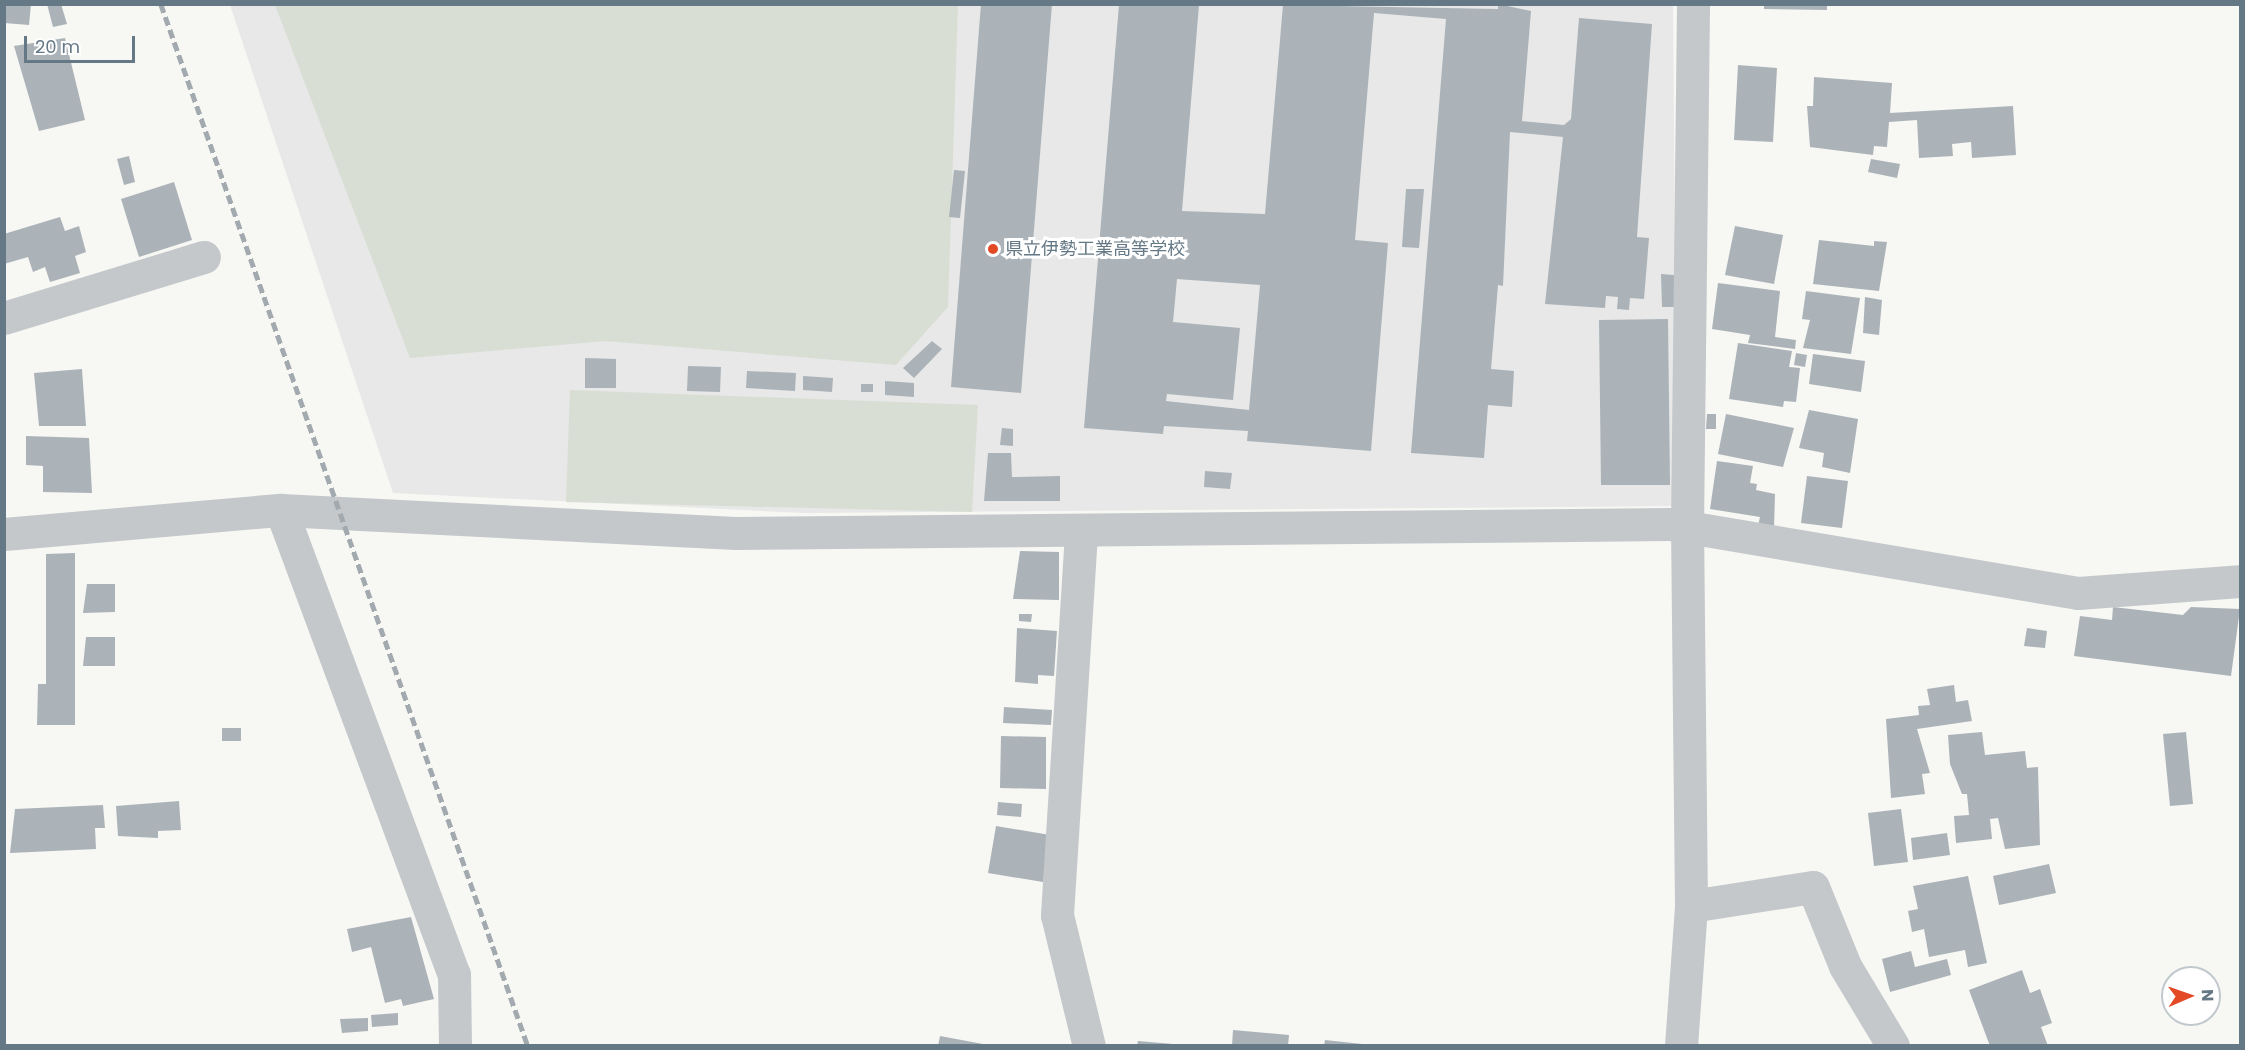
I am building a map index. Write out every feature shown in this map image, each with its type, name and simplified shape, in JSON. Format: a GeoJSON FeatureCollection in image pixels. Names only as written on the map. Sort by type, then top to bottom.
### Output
{"type":"FeatureCollection","features":[{"type":"Feature","properties":{"kind":"street"},"geometry":{"type":"LineString","coordinates":[[1681,1046],[1691,906],[1688,527],[1694,4]]}},
{"type":"Feature","properties":{"kind":"street"},"geometry":{"type":"LineString","coordinates":[[4,318],[204,257]]}},
{"type":"Feature","properties":{"kind":"street"},"geometry":{"type":"LineString","coordinates":[[4,534],[281,510],[735,533],[1082,533],[1688,527],[2078,593],[2241,581]]}},
{"type":"Feature","properties":{"kind":"street"},"geometry":{"type":"LineString","coordinates":[[281,510],[454,974],[454,1046]]}},
{"type":"Feature","properties":{"kind":"street"},"geometry":{"type":"LineString","coordinates":[[1082,533],[1057,915],[1089,1046]]}},
{"type":"Feature","properties":{"kind":"street"},"geometry":{"type":"LineString","coordinates":[[1691,906],[1813,887],[1845,966],[1893,1046]]}},
{"type":"Feature","properties":{"kind":"shaded area","name":"県立伊勢工業高等学校"},"geometry":{"type":"Polygon","coordinates":[[[230,5],[1673,5],[1677,506],[805,513],[393,493],[230,5]]]}},
{"type":"Feature","properties":{"kind":"shaded area"},"geometry":{"type":"Polygon","coordinates":[[[275,5],[958,5],[948,307],[896,365],[605,341],[410,358],[275,5]]]}},
{"type":"Feature","properties":{"kind":"shaded area"},"geometry":{"type":"Polygon","coordinates":[[[570,390],[978,405],[972,512],[566,502],[570,390]]]}},
{"type":"Feature","properties":{"kind":"building"},"geometry":{"type":"Polygon","coordinates":[[[4,4],[31,4],[29,25],[4,23],[4,4]]]}},
{"type":"Feature","properties":{"kind":"building"},"geometry":{"type":"Polygon","coordinates":[[[47,4],[61,4],[67,24],[53,27],[47,4]]]}},
{"type":"Feature","properties":{"kind":"building"},"geometry":{"type":"Polygon","coordinates":[[[981,4],[1052,4],[1021,393],[951,387],[981,4]]]}},
{"type":"Feature","properties":{"kind":"building"},"geometry":{"type":"Polygon","coordinates":[[[1498,4],[1531,11],[1522,121],[1564,125],[1571,119],[1579,18],[1652,24],[1637,237],[1649,238],[1644,299],[1630,298],[1629,310],[1617,309],[1618,297],[1606,296],[1605,308],[1545,304],[1563,137],[1510,132],[1503,286],[1498,285],[1491,369],[1514,371],[1512,407],[1488,405],[1484,458],[1411,453],[1446,19],[1374,13],[1355,240],[1388,243],[1371,451],[1247,441],[1248,431],[1164,426],[1163,434],[1084,428],[1119,5],[1199,5],[1182,211],[1265,214],[1283,5],[1498,9],[1498,4]],[[1177,279],[1173,322],[1240,328],[1233,400],[1167,394],[1166,401],[1249,410],[1260,285],[1177,279]]]}},
{"type":"Feature","properties":{"kind":"building"},"geometry":{"type":"Polygon","coordinates":[[[1764,4],[1827,4],[1827,10],[1764,9],[1764,4]]]}},
{"type":"Feature","properties":{"kind":"building"},"geometry":{"type":"Polygon","coordinates":[[[65,38],[85,120],[39,131],[14,46],[65,38]]]}},
{"type":"Feature","properties":{"kind":"building"},"geometry":{"type":"Polygon","coordinates":[[[1738,65],[1777,68],[1773,142],[1734,140],[1738,65]]]}},
{"type":"Feature","properties":{"kind":"building"},"geometry":{"type":"Polygon","coordinates":[[[1814,77],[1892,83],[1890,113],[2013,106],[2016,155],[1972,158],[1971,142],[1952,144],[1953,156],[1919,158],[1917,120],[1889,122],[1887,147],[1874,146],[1873,155],[1810,147],[1807,106],[1813,106],[1814,77]]]}},
{"type":"Feature","properties":{"kind":"building"},"geometry":{"type":"Polygon","coordinates":[[[129,156],[135,182],[124,185],[117,159],[129,156]]]}},
{"type":"Feature","properties":{"kind":"building"},"geometry":{"type":"Polygon","coordinates":[[[1871,159],[1900,164],[1897,178],[1868,172],[1871,159]]]}},
{"type":"Feature","properties":{"kind":"building"},"geometry":{"type":"Polygon","coordinates":[[[954,170],[965,171],[960,218],[949,217],[954,170]]]}},
{"type":"Feature","properties":{"kind":"building"},"geometry":{"type":"Polygon","coordinates":[[[174,182],[192,240],[139,257],[121,199],[174,182]]]}},
{"type":"Feature","properties":{"kind":"building"},"geometry":{"type":"Polygon","coordinates":[[[1406,189],[1424,189],[1419,248],[1402,247],[1406,189]]]}},
{"type":"Feature","properties":{"kind":"building"},"geometry":{"type":"Polygon","coordinates":[[[60,217],[65,231],[79,226],[86,252],[75,256],[80,273],[50,282],[45,267],[33,272],[28,257],[4,264],[4,234],[60,217]]]}},
{"type":"Feature","properties":{"kind":"building"},"geometry":{"type":"Polygon","coordinates":[[[1735,226],[1783,235],[1774,284],[1725,275],[1735,226]]]}},
{"type":"Feature","properties":{"kind":"building"},"geometry":{"type":"Polygon","coordinates":[[[1819,240],[1874,246],[1874,241],[1887,242],[1879,291],[1813,284],[1819,240]]]}},
{"type":"Feature","properties":{"kind":"building"},"geometry":{"type":"Polygon","coordinates":[[[1661,274],[1674,275],[1674,307],[1662,307],[1661,274]]]}},
{"type":"Feature","properties":{"kind":"building"},"geometry":{"type":"Polygon","coordinates":[[[1718,283],[1780,291],[1775,337],[1796,340],[1795,349],[1748,343],[1750,335],[1712,329],[1718,283]]]}},
{"type":"Feature","properties":{"kind":"building"},"geometry":{"type":"Polygon","coordinates":[[[1806,291],[1860,298],[1851,354],[1803,348],[1810,320],[1802,319],[1806,291]]]}},
{"type":"Feature","properties":{"kind":"building"},"geometry":{"type":"Polygon","coordinates":[[[1865,297],[1882,300],[1879,335],[1863,333],[1865,297]]]}},
{"type":"Feature","properties":{"kind":"building"},"geometry":{"type":"Polygon","coordinates":[[[1668,319],[1670,485],[1601,485],[1599,320],[1668,319]]]}},
{"type":"Feature","properties":{"kind":"building"},"geometry":{"type":"Polygon","coordinates":[[[932,341],[942,349],[914,378],[903,368],[932,341]]]}},
{"type":"Feature","properties":{"kind":"building"},"geometry":{"type":"Polygon","coordinates":[[[1738,343],[1792,351],[1789,367],[1800,368],[1796,402],[1784,401],[1783,407],[1729,399],[1738,343]]]}},
{"type":"Feature","properties":{"kind":"building"},"geometry":{"type":"Polygon","coordinates":[[[1796,353],[1807,355],[1805,367],[1794,365],[1796,353]]]}},
{"type":"Feature","properties":{"kind":"building"},"geometry":{"type":"Polygon","coordinates":[[[1813,354],[1865,361],[1861,392],[1809,384],[1813,354]]]}},
{"type":"Feature","properties":{"kind":"building"},"geometry":{"type":"Polygon","coordinates":[[[585,358],[616,359],[616,388],[585,388],[585,358]]]}},
{"type":"Feature","properties":{"kind":"building"},"geometry":{"type":"Polygon","coordinates":[[[688,366],[721,367],[720,392],[687,391],[688,366]]]}},
{"type":"Feature","properties":{"kind":"building"},"geometry":{"type":"Polygon","coordinates":[[[82,369],[86,426],[39,426],[34,373],[82,369]]]}},
{"type":"Feature","properties":{"kind":"building"},"geometry":{"type":"Polygon","coordinates":[[[747,371],[796,373],[795,391],[746,388],[747,371]]]}},
{"type":"Feature","properties":{"kind":"building"},"geometry":{"type":"Polygon","coordinates":[[[803,376],[833,378],[832,392],[803,390],[803,376]]]}},
{"type":"Feature","properties":{"kind":"building"},"geometry":{"type":"Polygon","coordinates":[[[885,381],[914,383],[914,397],[885,395],[885,381]]]}},
{"type":"Feature","properties":{"kind":"building"},"geometry":{"type":"Polygon","coordinates":[[[861,384],[873,384],[873,392],[861,392],[861,384]]]}},
{"type":"Feature","properties":{"kind":"building"},"geometry":{"type":"Polygon","coordinates":[[[1809,410],[1858,419],[1850,473],[1822,467],[1824,453],[1799,448],[1809,410]]]}},
{"type":"Feature","properties":{"kind":"building"},"geometry":{"type":"Polygon","coordinates":[[[1707,414],[1716,414],[1716,429],[1706,429],[1707,414]]]}},
{"type":"Feature","properties":{"kind":"building"},"geometry":{"type":"Polygon","coordinates":[[[1726,414],[1794,428],[1783,467],[1718,454],[1726,414]]]}},
{"type":"Feature","properties":{"kind":"building"},"geometry":{"type":"Polygon","coordinates":[[[1002,428],[1013,429],[1013,446],[1000,445],[1002,428]]]}},
{"type":"Feature","properties":{"kind":"building"},"geometry":{"type":"Polygon","coordinates":[[[26,436],[89,438],[92,493],[43,492],[43,466],[26,465],[26,436]]]}},
{"type":"Feature","properties":{"kind":"building"},"geometry":{"type":"Polygon","coordinates":[[[988,453],[1011,453],[1012,477],[1060,476],[1060,501],[984,501],[988,453]]]}},
{"type":"Feature","properties":{"kind":"building"},"geometry":{"type":"Polygon","coordinates":[[[1717,461],[1753,466],[1750,483],[1757,484],[1756,490],[1775,494],[1774,528],[1758,526],[1760,517],[1710,509],[1717,461]]]}},
{"type":"Feature","properties":{"kind":"building"},"geometry":{"type":"Polygon","coordinates":[[[1205,471],[1232,473],[1230,489],[1204,487],[1205,471]]]}},
{"type":"Feature","properties":{"kind":"building"},"geometry":{"type":"Polygon","coordinates":[[[1807,476],[1848,481],[1842,528],[1801,523],[1807,476]]]}},
{"type":"Feature","properties":{"kind":"building"},"geometry":{"type":"Polygon","coordinates":[[[1020,551],[1059,552],[1059,600],[1013,599],[1020,551]]]}},
{"type":"Feature","properties":{"kind":"building"},"geometry":{"type":"Polygon","coordinates":[[[75,553],[75,725],[37,725],[38,684],[46,684],[46,554],[75,553]]]}},
{"type":"Feature","properties":{"kind":"building"},"geometry":{"type":"Polygon","coordinates":[[[87,584],[115,584],[115,612],[83,613],[87,584]]]}},
{"type":"Feature","properties":{"kind":"building"},"geometry":{"type":"Polygon","coordinates":[[[2113,607],[2183,615],[2191,607],[2240,609],[2231,676],[2074,656],[2080,616],[2112,620],[2113,607]]]}},
{"type":"Feature","properties":{"kind":"building"},"geometry":{"type":"Polygon","coordinates":[[[1019,614],[1032,614],[1031,622],[1019,621],[1019,614]]]}},
{"type":"Feature","properties":{"kind":"building"},"geometry":{"type":"Polygon","coordinates":[[[1017,628],[1057,631],[1054,676],[1038,675],[1038,684],[1015,682],[1017,628]]]}},
{"type":"Feature","properties":{"kind":"building"},"geometry":{"type":"Polygon","coordinates":[[[2027,628],[2047,631],[2045,648],[2024,646],[2027,628]]]}},
{"type":"Feature","properties":{"kind":"building"},"geometry":{"type":"Polygon","coordinates":[[[86,637],[115,637],[115,666],[83,666],[86,637]]]}},
{"type":"Feature","properties":{"kind":"building"},"geometry":{"type":"Polygon","coordinates":[[[1954,685],[1956,702],[1968,700],[1972,721],[1917,729],[1930,773],[1922,774],[1925,794],[1891,798],[1886,719],[1919,715],[1918,706],[1930,705],[1927,689],[1954,685]]]}},
{"type":"Feature","properties":{"kind":"building"},"geometry":{"type":"Polygon","coordinates":[[[1004,707],[1052,710],[1051,725],[1003,723],[1004,707]]]}},
{"type":"Feature","properties":{"kind":"building"},"geometry":{"type":"Polygon","coordinates":[[[222,728],[241,728],[241,741],[222,741],[222,728]]]}},
{"type":"Feature","properties":{"kind":"building"},"geometry":{"type":"Polygon","coordinates":[[[1982,732],[1985,755],[2025,751],[2027,768],[2038,767],[2040,845],[2005,849],[1998,818],[1990,819],[1992,839],[1956,843],[1954,816],[1969,815],[1967,794],[1962,794],[1950,764],[1948,735],[1982,732]]]}},
{"type":"Feature","properties":{"kind":"building"},"geometry":{"type":"Polygon","coordinates":[[[2186,732],[2193,804],[2170,806],[2163,734],[2186,732]]]}},
{"type":"Feature","properties":{"kind":"building"},"geometry":{"type":"Polygon","coordinates":[[[1001,736],[1046,737],[1046,789],[1000,788],[1001,736]]]}},
{"type":"Feature","properties":{"kind":"building"},"geometry":{"type":"Polygon","coordinates":[[[179,801],[181,830],[158,831],[158,838],[118,836],[116,806],[179,801]]]}},
{"type":"Feature","properties":{"kind":"building"},"geometry":{"type":"Polygon","coordinates":[[[998,802],[1022,804],[1021,817],[997,815],[998,802]]]}},
{"type":"Feature","properties":{"kind":"building"},"geometry":{"type":"Polygon","coordinates":[[[103,805],[105,828],[95,828],[96,849],[10,853],[15,809],[103,805]]]}},
{"type":"Feature","properties":{"kind":"building"},"geometry":{"type":"Polygon","coordinates":[[[1901,809],[1908,862],[1874,866],[1868,813],[1901,809]]]}},
{"type":"Feature","properties":{"kind":"building"},"geometry":{"type":"Polygon","coordinates":[[[996,826],[1050,835],[1043,882],[988,873],[996,826]]]}},
{"type":"Feature","properties":{"kind":"building"},"geometry":{"type":"Polygon","coordinates":[[[1947,833],[1950,855],[1913,860],[1911,838],[1947,833]]]}},
{"type":"Feature","properties":{"kind":"building"},"geometry":{"type":"Polygon","coordinates":[[[2049,864],[2056,893],[1999,905],[1993,876],[2049,864]]]}},
{"type":"Feature","properties":{"kind":"building"},"geometry":{"type":"Polygon","coordinates":[[[1968,876],[1987,963],[1968,967],[1965,950],[1929,957],[1924,929],[1912,932],[1908,911],[1918,909],[1913,886],[1968,876]]]}},
{"type":"Feature","properties":{"kind":"building"},"geometry":{"type":"Polygon","coordinates":[[[411,917],[434,999],[403,1006],[401,999],[385,1003],[371,947],[352,952],[347,929],[411,917]]]}},
{"type":"Feature","properties":{"kind":"building"},"geometry":{"type":"Polygon","coordinates":[[[1911,951],[1915,967],[1947,959],[1951,975],[1890,992],[1882,959],[1911,951]]]}},
{"type":"Feature","properties":{"kind":"building"},"geometry":{"type":"Polygon","coordinates":[[[2022,970],[2030,993],[2040,989],[2052,1023],[2041,1027],[2048,1046],[1990,1046],[1969,990],[2022,970]]]}},
{"type":"Feature","properties":{"kind":"building"},"geometry":{"type":"Polygon","coordinates":[[[398,1013],[398,1025],[372,1027],[371,1015],[398,1013]]]}},
{"type":"Feature","properties":{"kind":"building"},"geometry":{"type":"Polygon","coordinates":[[[368,1018],[368,1031],[342,1033],[340,1019],[368,1018]]]}},
{"type":"Feature","properties":{"kind":"building"},"geometry":{"type":"Polygon","coordinates":[[[1233,1030],[1289,1035],[1288,1046],[1232,1046],[1233,1030]]]}},
{"type":"Feature","properties":{"kind":"building"},"geometry":{"type":"Polygon","coordinates":[[[940,1036],[983,1044],[983,1046],[938,1046],[940,1036]]]}},
{"type":"Feature","properties":{"kind":"building"},"geometry":{"type":"Polygon","coordinates":[[[1325,1040],[1362,1044],[1362,1046],[1324,1046],[1325,1040]]]}},
{"type":"Feature","properties":{"kind":"building"},"geometry":{"type":"Polygon","coordinates":[[[1138,1041],[1173,1044],[1173,1046],[1137,1046],[1138,1041]]]}},
{"type":"Feature","properties":{"kind":"railway"},"geometry":{"type":"LineString","coordinates":[[161,4],[528,1046]]}},
{"type":"Feature","properties":{"kind":"place","name":"県立伊勢工業高等学校"},"geometry":{"type":"Point","coordinates":[993,249]}}]}
